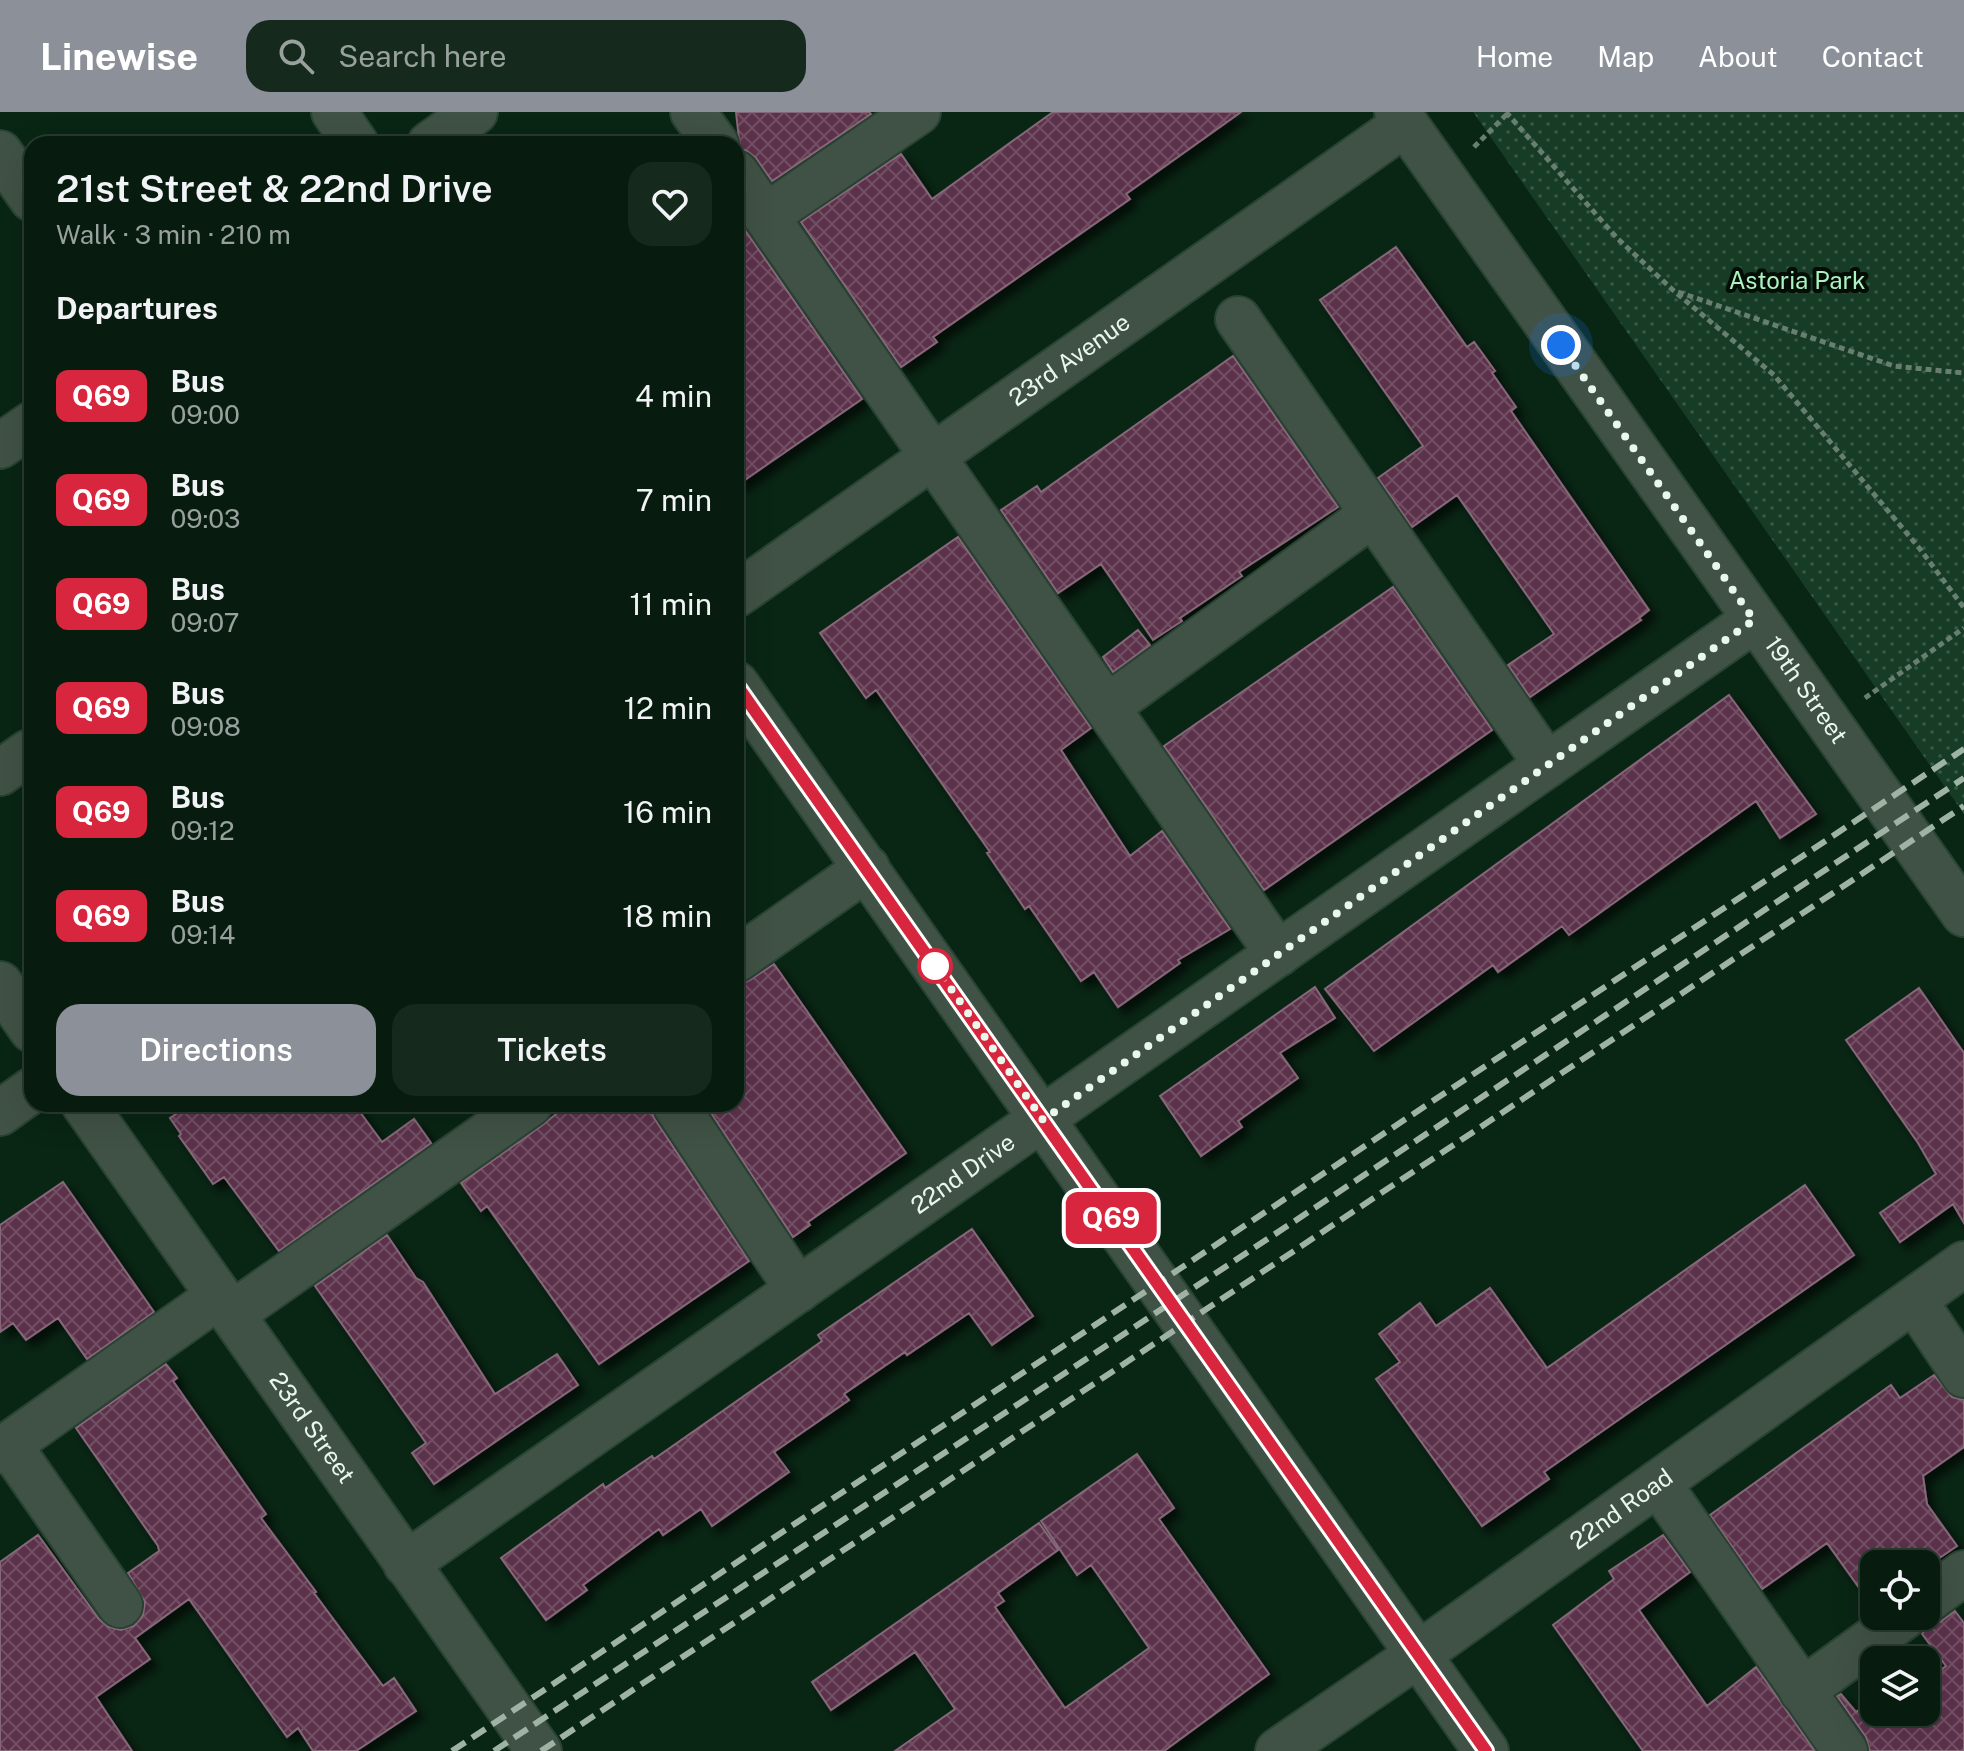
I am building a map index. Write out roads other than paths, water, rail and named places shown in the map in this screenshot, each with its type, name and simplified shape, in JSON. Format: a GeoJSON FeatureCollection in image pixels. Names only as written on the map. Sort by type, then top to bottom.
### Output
{"type":"FeatureCollection","features":[{"type":"Feature","properties":{"kind":"street"},"geometry":{"type":"LineString","coordinates":[[334,112],[350,136]]}},
{"type":"Feature","properties":{"kind":"street"},"geometry":{"type":"LineString","coordinates":[[441,136],[475,112]]}},
{"type":"Feature","properties":{"kind":"street"},"geometry":{"type":"LineString","coordinates":[[693,112],[710,136]]}},
{"type":"Feature","properties":{"kind":"street"},"geometry":{"type":"LineString","coordinates":[[766,216],[918,112]]}},
{"type":"Feature","properties":{"kind":"street","name":"23rd Avenue"},"geometry":{"type":"LineString","coordinates":[[744,589],[933,457],[1401,118]]}},
{"type":"Feature","properties":{"kind":"street","name":"19th Street"},"geometry":{"type":"LineString","coordinates":[[1401,118],[1964,914]]}},
{"type":"Feature","properties":{"kind":"street"},"geometry":{"type":"LineString","coordinates":[[0,153],[24,188]]}},
{"type":"Feature","properties":{"kind":"street"},"geometry":{"type":"LineString","coordinates":[[744,184],[1278,954]]}},
{"type":"Feature","properties":{"kind":"street"},"geometry":{"type":"LineString","coordinates":[[1238,319],[1547,765]]}},
{"type":"Feature","properties":{"kind":"street"},"geometry":{"type":"LineString","coordinates":[[0,446],[24,430]]}},
{"type":"Feature","properties":{"kind":"street"},"geometry":{"type":"LineString","coordinates":[[1107,707],[1373,514]]}},
{"type":"Feature","properties":{"kind":"street","name":"22nd Drive"},"geometry":{"type":"LineString","coordinates":[[406,1564],[1754,620]]}},
{"type":"Feature","properties":{"kind":"street"},"geometry":{"type":"LineString","coordinates":[[744,695],[1486,1751]]}},
{"type":"Feature","properties":{"kind":"street"},"geometry":{"type":"LineString","coordinates":[[744,954],[867,868]]}},
{"type":"Feature","properties":{"kind":"street"},"geometry":{"type":"LineString","coordinates":[[0,984],[24,1018]]}},
{"type":"Feature","properties":{"kind":"street"},"geometry":{"type":"LineString","coordinates":[[0,1113],[24,1096]]}},
{"type":"Feature","properties":{"kind":"street","name":"23rd Street"},"geometry":{"type":"LineString","coordinates":[[90,1112],[539,1751]]}},
{"type":"Feature","properties":{"kind":"street"},"geometry":{"type":"LineString","coordinates":[[120,1605],[5,1448],[518,1112]]}},
{"type":"Feature","properties":{"kind":"street"},"geometry":{"type":"LineString","coordinates":[[680,1112],[798,1290]]}},
{"type":"Feature","properties":{"kind":"street","name":"22nd Road"},"geometry":{"type":"LineString","coordinates":[[1278,1751],[1419,1654],[1964,1264]]}},
{"type":"Feature","properties":{"kind":"street"},"geometry":{"type":"LineString","coordinates":[[1914,1300],[1964,1375]]}},
{"type":"Feature","properties":{"kind":"street"},"geometry":{"type":"LineString","coordinates":[[1658,1483],[1845,1751]]}},
{"type":"Feature","properties":{"kind":"street"},"geometry":{"type":"LineString","coordinates":[[1940,1591],[1964,1573]]}},
{"type":"Feature","properties":{"kind":"street"},"geometry":{"type":"LineString","coordinates":[[1802,1691],[1886,1630]]}},
{"type":"Feature","properties":{"kind":"railway"},"geometry":{"type":"LineString","coordinates":[[452,1751],[1964,749]]}},
{"type":"Feature","properties":{"kind":"railway"},"geometry":{"type":"LineString","coordinates":[[494,1751],[1964,778]]}},
{"type":"Feature","properties":{"kind":"railway"},"geometry":{"type":"LineString","coordinates":[[541,1751],[1964,806]]}},
{"type":"Feature","properties":{"kind":"park label","name":"Astoria Park"},"geometry":{"type":"Point","coordinates":[1797,281]}}]}
